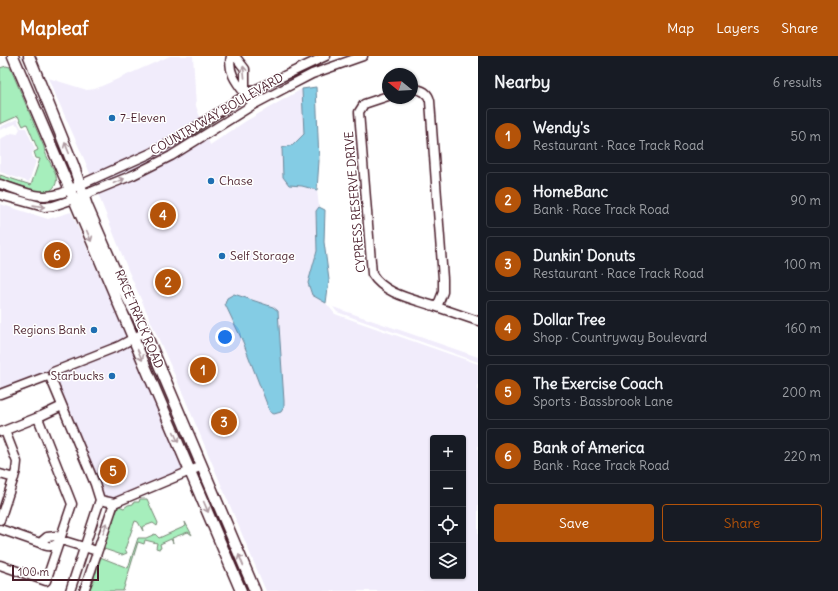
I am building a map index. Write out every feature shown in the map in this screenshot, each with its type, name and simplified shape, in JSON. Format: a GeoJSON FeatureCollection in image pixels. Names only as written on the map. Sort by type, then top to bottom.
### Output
{"type":"FeatureCollection","features":[{"type":"Feature","properties":{"kind":"main road","name":"RACE TRACK ROAD"},"geometry":{"type":"LineString","coordinates":[[13,56],[75,187],[133,338],[241,591]]}},
{"type":"Feature","properties":{"kind":"main road"},"geometry":{"type":"LineString","coordinates":[[13,56],[23,66],[34,88],[44,91]]}},
{"type":"Feature","properties":{"kind":"main road","name":"RACE TRACK ROAD"},"geometry":{"type":"LineString","coordinates":[[28,56],[44,91],[74,167],[75,187]]}},
{"type":"Feature","properties":{"kind":"main road","name":"RACE TRACK ROAD"},"geometry":{"type":"LineString","coordinates":[[79,198],[145,332],[255,591]]}},
{"type":"Feature","properties":{"kind":"street"},"geometry":{"type":"LineString","coordinates":[[231,56],[234,79],[240,89],[246,93],[253,105],[264,90],[300,72],[323,57]]}},
{"type":"Feature","properties":{"kind":"street"},"geometry":{"type":"LineString","coordinates":[[188,146],[199,135],[243,105],[246,93],[245,69],[235,56]]}},
{"type":"Feature","properties":{"kind":"street"},"geometry":{"type":"LineString","coordinates":[[306,78],[317,68],[347,56]]}},
{"type":"Feature","properties":{"kind":"street","name":"COUNTRYWAY BOULEVARD"},"geometry":{"type":"LineString","coordinates":[[0,195],[44,207],[53,206],[79,198],[133,175],[188,146],[253,105],[306,78],[363,56]]}},
{"type":"Feature","properties":{"kind":"street","name":"COUNTRYWAY BOULEVARD"},"geometry":{"type":"LineString","coordinates":[[0,184],[44,197],[53,196],[149,154],[177,139],[246,93],[323,57]]}},
{"type":"Feature","properties":{"kind":"street"},"geometry":{"type":"LineString","coordinates":[[418,90],[424,91],[428,95],[430,101],[443,279],[443,292],[437,307]]}},
{"type":"Feature","properties":{"kind":"street","name":"CYPRESS RESERVE DRIVE"},"geometry":{"type":"LineString","coordinates":[[382,98],[364,104],[359,112],[372,274],[378,283],[386,289],[478,321]]}},
{"type":"Feature","properties":{"kind":"street"},"geometry":{"type":"LineString","coordinates":[[0,394],[50,376],[145,332]]}},
{"type":"Feature","properties":{"kind":"street"},"geometry":{"type":"LineString","coordinates":[[50,376],[95,484],[100,500],[70,591]]}},
{"type":"Feature","properties":{"kind":"street"},"geometry":{"type":"LineString","coordinates":[[0,520],[14,478],[17,462],[2,432],[38,418],[62,406]]}},
{"type":"Feature","properties":{"kind":"street"},"geometry":{"type":"LineString","coordinates":[[0,565],[46,581],[72,504],[72,500],[38,418]]}},
{"type":"Feature","properties":{"kind":"street"},"geometry":{"type":"LineString","coordinates":[[100,500],[114,503],[202,466]]}},
{"type":"Feature","properties":{"kind":"street"},"geometry":{"type":"LineString","coordinates":[[0,474],[14,478]]}},
{"type":"Feature","properties":{"kind":"street"},"geometry":{"type":"LineString","coordinates":[[84,591],[114,503]]}},
{"type":"Feature","properties":{"kind":"street"},"geometry":{"type":"LineString","coordinates":[[0,529],[51,546],[55,546],[61,540]]}},
{"type":"Feature","properties":{"kind":"street"},"geometry":{"type":"LineString","coordinates":[[61,540],[97,551]]}},
{"type":"Feature","properties":{"kind":"shaded area"},"geometry":{"type":"Polygon","coordinates":[[[170,56],[193,56],[196,106],[210,145],[246,121],[302,89],[304,134],[293,145],[289,185],[302,186],[317,190],[319,207],[316,212],[317,251],[308,283],[312,295],[326,303],[335,314],[478,364],[478,591],[266,591],[180,387],[128,270],[85,161],[48,78],[87,90],[95,89],[170,56]]]}},
{"type":"Feature","properties":{"kind":"shaded area"},"geometry":{"type":"Polygon","coordinates":[[[17,119],[21,128],[26,128],[35,149],[32,153],[33,159],[36,161],[29,182],[0,172],[0,139],[12,133],[17,134],[20,129],[18,125],[15,124],[0,130],[0,127],[17,119]]]}},
{"type":"Feature","properties":{"kind":"shaded area"},"geometry":{"type":"Polygon","coordinates":[[[0,204],[48,219],[71,212],[127,338],[49,370],[51,376],[48,377],[46,373],[0,391],[0,204]]]}},
{"type":"Feature","properties":{"kind":"shaded area"},"geometry":{"type":"Polygon","coordinates":[[[333,307],[478,357],[478,362],[337,312],[333,307]]]}},
{"type":"Feature","properties":{"kind":"shaded area"},"geometry":{"type":"Polygon","coordinates":[[[129,344],[161,414],[184,470],[113,500],[102,498],[53,376],[129,344]]]}},
{"type":"Feature","properties":{"kind":"green space"},"geometry":{"type":"Polygon","coordinates":[[[6,66],[10,67],[56,175],[55,186],[50,191],[40,192],[0,179],[0,175],[31,185],[40,159],[36,158],[34,152],[38,150],[27,124],[23,126],[18,116],[0,124],[0,68],[6,66]]]}},
{"type":"Feature","properties":{"kind":"green space"},"geometry":{"type":"Polygon","coordinates":[[[238,105],[197,133],[187,143],[166,154],[185,142],[224,112],[238,105]]]}},
{"type":"Feature","properties":{"kind":"green space"},"geometry":{"type":"Polygon","coordinates":[[[149,162],[132,171],[94,186],[129,171],[149,162]]]}},
{"type":"Feature","properties":{"kind":"green space"},"geometry":{"type":"Polygon","coordinates":[[[140,499],[147,499],[158,523],[157,526],[153,523],[142,527],[143,531],[138,522],[135,521],[125,549],[127,553],[122,555],[104,549],[106,537],[108,536],[107,534],[111,527],[110,525],[113,523],[114,515],[119,506],[124,508],[133,504],[134,502],[139,502],[140,499]]]}},
{"type":"Feature","properties":{"kind":"green space"},"geometry":{"type":"Polygon","coordinates":[[[185,522],[192,535],[188,532],[172,538],[173,543],[171,539],[160,544],[161,548],[159,549],[156,548],[157,543],[145,540],[144,544],[138,542],[123,591],[89,591],[94,580],[94,575],[96,573],[100,557],[128,568],[138,538],[146,538],[155,534],[159,538],[186,526],[185,522]]]}},
{"type":"Feature","properties":{"kind":"water"},"geometry":{"type":"Polygon","coordinates":[[[316,87],[319,161],[317,190],[302,186],[289,185],[283,177],[282,148],[293,145],[304,134],[302,89],[316,87]]]}},
{"type":"Feature","properties":{"kind":"water"},"geometry":{"type":"Polygon","coordinates":[[[319,207],[325,210],[324,242],[329,280],[326,303],[312,295],[308,283],[317,251],[316,211],[319,207]]]}},
{"type":"Feature","properties":{"kind":"water"},"geometry":{"type":"Polygon","coordinates":[[[234,294],[273,307],[278,311],[284,401],[284,407],[281,412],[274,414],[270,412],[243,342],[225,304],[227,298],[234,294]]]}},
{"type":"Feature","properties":{"kind":"place","name":"7-Eleven"},"geometry":{"type":"Point","coordinates":[112,118]}},
{"type":"Feature","properties":{"kind":"place","name":"Chase"},"geometry":{"type":"Point","coordinates":[211,181]}},
{"type":"Feature","properties":{"kind":"place","name":"Dollar Tree"},"geometry":{"type":"Point","coordinates":[163,215]}},
{"type":"Feature","properties":{"kind":"place","name":"Bank of America"},"geometry":{"type":"Point","coordinates":[57,255]}},
{"type":"Feature","properties":{"kind":"place","name":"Self Storage"},"geometry":{"type":"Point","coordinates":[222,256]}},
{"type":"Feature","properties":{"kind":"place","name":"HomeBanc"},"geometry":{"type":"Point","coordinates":[168,282]}},
{"type":"Feature","properties":{"kind":"place","name":"Regions Bank"},"geometry":{"type":"Point","coordinates":[94,330]}},
{"type":"Feature","properties":{"kind":"place","name":"Wendy's"},"geometry":{"type":"Point","coordinates":[203,370]}},
{"type":"Feature","properties":{"kind":"place","name":"Starbucks"},"geometry":{"type":"Point","coordinates":[112,376]}},
{"type":"Feature","properties":{"kind":"place","name":"Dunkin' Donuts"},"geometry":{"type":"Point","coordinates":[224,422]}},
{"type":"Feature","properties":{"kind":"place","name":"The Exercise Coach"},"geometry":{"type":"Point","coordinates":[113,471]}}]}
